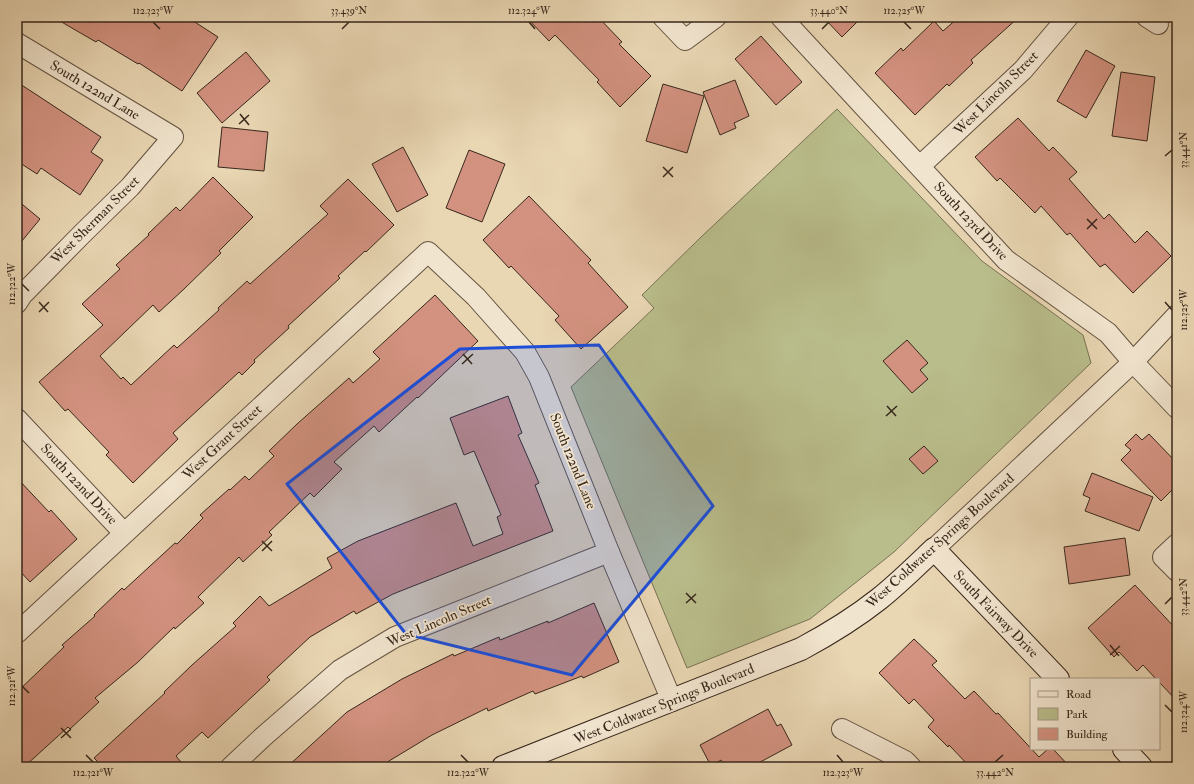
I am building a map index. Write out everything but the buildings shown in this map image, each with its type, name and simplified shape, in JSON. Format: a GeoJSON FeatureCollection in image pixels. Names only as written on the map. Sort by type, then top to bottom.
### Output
{"type":"FeatureCollection","features":[{"type":"Feature","properties":{"kind":"street"},"geometry":{"type":"LineString","coordinates":[[663,17],[685,40],[716,17]]}},
{"type":"Feature","properties":{"kind":"street","name":"South 123rd Drive"},"geometry":{"type":"LineString","coordinates":[[781,17],[1006,260],[1108,333],[1133,362],[1177,408]]}},
{"type":"Feature","properties":{"kind":"street","name":"West Lincoln Street"},"geometry":{"type":"LineString","coordinates":[[920,166],[1023,70],[1068,17]]}},
{"type":"Feature","properties":{"kind":"street","name":"South 122nd Lane"},"geometry":{"type":"LineString","coordinates":[[17,43],[173,137]]}},
{"type":"Feature","properties":{"kind":"street","name":"West Sherman Street"},"geometry":{"type":"LineString","coordinates":[[17,303],[22,295],[76,239],[130,187],[173,137]]}},
{"type":"Feature","properties":{"kind":"street","name":"South 122nd Lane"},"geometry":{"type":"LineString","coordinates":[[428,252],[476,297],[525,352],[539,377],[609,552],[672,701]]}},
{"type":"Feature","properties":{"kind":"street","name":"West Grant Street"},"geometry":{"type":"LineString","coordinates":[[17,633],[428,252]]}},
{"type":"Feature","properties":{"kind":"street","name":"West Coldwater Springs Boulevard"},"geometry":{"type":"LineString","coordinates":[[503,767],[802,649],[856,616],[880,598],[934,549],[1133,362],[1177,315]]}},
{"type":"Feature","properties":{"kind":"street","name":"South 122nd Drive"},"geometry":{"type":"LineString","coordinates":[[17,419],[124,533]]}},
{"type":"Feature","properties":{"kind":"street","name":"South Fairway Drive"},"geometry":{"type":"LineString","coordinates":[[934,549],[1057,678]]}},
{"type":"Feature","properties":{"kind":"street"},"geometry":{"type":"LineString","coordinates":[[1170,550],[1177,571]]}},
{"type":"Feature","properties":{"kind":"street","name":"West Lincoln Street"},"geometry":{"type":"LineString","coordinates":[[231,767],[264,736],[340,670],[395,637],[609,552]]}},
{"type":"Feature","properties":{"kind":"street"},"geometry":{"type":"LineString","coordinates":[[842,729],[905,761],[911,767]]}},
{"type":"Feature","properties":{"kind":"street"},"geometry":{"type":"LineString","coordinates":[[1125,750],[1141,767]]}},
{"type":"Feature","properties":{"kind":"highlighted area"},"geometry":{"type":"Polygon","coordinates":[[[599,345],[713,506],[572,675],[406,634],[287,484],[460,349],[599,345]]]}},
{"type":"Feature","properties":{"kind":"green space"},"geometry":{"type":"Polygon","coordinates":[[[837,109],[982,261],[1083,335],[1091,363],[894,552],[810,619],[687,668],[571,387],[654,308],[642,295],[700,238],[837,109]]]}}]}
